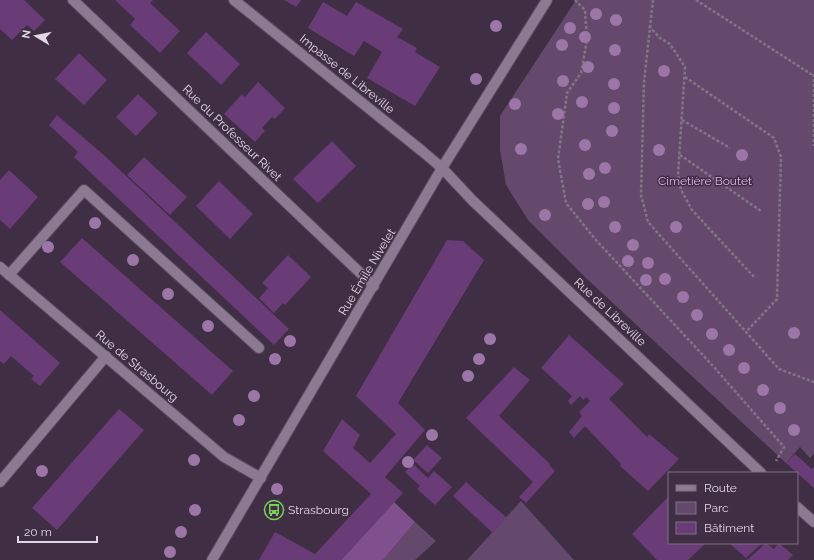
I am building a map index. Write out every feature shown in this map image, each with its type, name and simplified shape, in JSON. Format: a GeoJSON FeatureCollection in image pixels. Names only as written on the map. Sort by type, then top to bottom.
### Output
{"type":"FeatureCollection","features":[{"type":"Feature","properties":{"kind":"street","name":"Rue du Professeur Rivet"},"geometry":{"type":"LineString","coordinates":[[73,0],[374,286]]}},
{"type":"Feature","properties":{"kind":"street","name":"Impasse de Libreville"},"geometry":{"type":"LineString","coordinates":[[234,0],[442,168]]}},
{"type":"Feature","properties":{"kind":"street","name":"Rue Émile Nivelet"},"geometry":{"type":"LineString","coordinates":[[212,560],[442,168],[547,0]]}},
{"type":"Feature","properties":{"kind":"street","name":"Rue de Libreville"},"geometry":{"type":"LineString","coordinates":[[442,168],[474,201],[759,472]]}},
{"type":"Feature","properties":{"kind":"street"},"geometry":{"type":"LineString","coordinates":[[9,275],[84,190],[259,348]]}},
{"type":"Feature","properties":{"kind":"street","name":"Rue de Strasbourg"},"geometry":{"type":"LineString","coordinates":[[0,267],[224,457],[261,478]]}},
{"type":"Feature","properties":{"kind":"street"},"geometry":{"type":"LineString","coordinates":[[0,482],[106,356]]}},
{"type":"Feature","properties":{"kind":"street"},"geometry":{"type":"LineString","coordinates":[[798,508],[814,522]]}},
{"type":"Feature","properties":{"kind":"path"},"geometry":{"type":"LineString","coordinates":[[576,0],[584,10],[587,40],[581,73],[567,93],[558,159],[566,203],[595,239],[713,366],[784,447],[772,466]]}},
{"type":"Feature","properties":{"kind":"path"},"geometry":{"type":"LineString","coordinates":[[653,0],[644,82],[640,196],[648,222],[779,369],[814,382]]}},
{"type":"Feature","properties":{"kind":"path"},"geometry":{"type":"LineString","coordinates":[[696,0],[814,75],[814,146]]}},
{"type":"Feature","properties":{"kind":"path"},"geometry":{"type":"LineString","coordinates":[[649,26],[660,38],[670,44],[685,67],[678,175],[681,190],[692,210],[756,278]]}},
{"type":"Feature","properties":{"kind":"path"},"geometry":{"type":"LineString","coordinates":[[685,77],[774,138],[781,157],[777,299],[746,332]]}},
{"type":"Feature","properties":{"kind":"path"},"geometry":{"type":"LineString","coordinates":[[682,120],[730,148]]}},
{"type":"Feature","properties":{"kind":"path"},"geometry":{"type":"LineString","coordinates":[[680,154],[761,211]]}},
{"type":"Feature","properties":{"kind":"green space","name":"Cimetière Boutet"},"geometry":{"type":"Polygon","coordinates":[[[576,0],[814,0],[814,454],[810,458],[800,447],[786,463],[588,280],[528,220],[506,185],[500,150],[500,116],[576,0]]]}},
{"type":"Feature","properties":{"kind":"green space"},"geometry":{"type":"Polygon","coordinates":[[[521,501],[574,560],[467,560],[521,501]]]}},
{"type":"Feature","properties":{"kind":"green space"},"geometry":{"type":"Polygon","coordinates":[[[415,522],[436,541],[415,560],[383,560],[415,522]]]}},
{"type":"Feature","properties":{"kind":"shaded area"},"geometry":{"type":"Polygon","coordinates":[[[394,502],[415,522],[383,560],[341,560],[394,502]]]}},
{"type":"Feature","properties":{"kind":"building"},"geometry":{"type":"Polygon","coordinates":[[[0,0],[24,0],[45,20],[34,31],[27,25],[12,40],[0,29],[0,0]]]}},
{"type":"Feature","properties":{"kind":"building"},"geometry":{"type":"Polygon","coordinates":[[[115,0],[153,0],[150,3],[180,31],[160,53],[130,25],[135,19],[115,0]]]}},
{"type":"Feature","properties":{"kind":"building"},"geometry":{"type":"Polygon","coordinates":[[[284,0],[301,0],[296,7],[284,0]]]}},
{"type":"Feature","properties":{"kind":"building"},"geometry":{"type":"Polygon","coordinates":[[[323,2],[347,16],[356,2],[403,29],[397,37],[417,48],[415,52],[440,67],[415,106],[367,78],[382,52],[364,41],[354,56],[308,28],[323,2]]]}},
{"type":"Feature","properties":{"kind":"building"},"geometry":{"type":"Polygon","coordinates":[[[206,32],[240,64],[221,85],[187,53],[206,32]]]}},
{"type":"Feature","properties":{"kind":"building"},"geometry":{"type":"Polygon","coordinates":[[[79,53],[107,80],[84,105],[55,79],[79,53]]]}},
{"type":"Feature","properties":{"kind":"building"},"geometry":{"type":"Polygon","coordinates":[[[258,82],[285,108],[275,119],[272,117],[262,128],[265,131],[255,142],[224,114],[242,94],[245,97],[258,82]]]}},
{"type":"Feature","properties":{"kind":"building"},"geometry":{"type":"Polygon","coordinates":[[[138,94],[158,113],[136,136],[116,117],[138,94]]]}},
{"type":"Feature","properties":{"kind":"building"},"geometry":{"type":"Polygon","coordinates":[[[57,115],[106,157],[289,329],[274,345],[74,157],[78,152],[49,125],[57,115]]]}},
{"type":"Feature","properties":{"kind":"building"},"geometry":{"type":"Polygon","coordinates":[[[332,141],[356,166],[318,203],[293,179],[332,141]]]}},
{"type":"Feature","properties":{"kind":"building"},"geometry":{"type":"Polygon","coordinates":[[[144,157],[187,197],[170,215],[127,175],[144,157]]]}},
{"type":"Feature","properties":{"kind":"building"},"geometry":{"type":"Polygon","coordinates":[[[9,170],[38,197],[10,229],[0,220],[0,180],[9,170]]]}},
{"type":"Feature","properties":{"kind":"building"},"geometry":{"type":"Polygon","coordinates":[[[219,181],[253,214],[230,239],[196,206],[219,181]]]}},
{"type":"Feature","properties":{"kind":"building"},"geometry":{"type":"Polygon","coordinates":[[[82,238],[233,371],[212,395],[60,262],[82,238]]]}},
{"type":"Feature","properties":{"kind":"building"},"geometry":{"type":"Polygon","coordinates":[[[447,240],[463,241],[484,260],[398,403],[425,430],[385,477],[403,493],[341,560],[259,560],[275,532],[315,554],[371,494],[323,451],[342,419],[360,435],[353,448],[370,463],[396,434],[356,396],[447,240]]]}},
{"type":"Feature","properties":{"kind":"building"},"geometry":{"type":"Polygon","coordinates":[[[288,255],[311,277],[285,305],[283,303],[274,313],[259,298],[268,288],[262,283],[288,255]]]}},
{"type":"Feature","properties":{"kind":"building"},"geometry":{"type":"Polygon","coordinates":[[[0,310],[60,363],[40,386],[31,379],[34,376],[11,356],[4,364],[0,361],[0,310]]]}},
{"type":"Feature","properties":{"kind":"building"},"geometry":{"type":"Polygon","coordinates":[[[569,335],[624,384],[609,399],[647,437],[649,434],[679,459],[648,491],[620,466],[621,464],[585,426],[574,438],[569,432],[582,416],[579,412],[590,401],[586,397],[583,400],[580,396],[571,405],[568,401],[572,396],[541,368],[569,335]]]}},
{"type":"Feature","properties":{"kind":"building"},"geometry":{"type":"Polygon","coordinates":[[[514,367],[530,380],[499,416],[550,464],[549,465],[555,471],[526,503],[519,497],[533,482],[466,418],[514,367]]]}},
{"type":"Feature","properties":{"kind":"building"},"geometry":{"type":"Polygon","coordinates":[[[119,409],[144,430],[57,530],[32,508],[119,409]]]}},
{"type":"Feature","properties":{"kind":"building"},"geometry":{"type":"Polygon","coordinates":[[[427,445],[442,458],[428,473],[413,460],[427,445]]]}},
{"type":"Feature","properties":{"kind":"building"},"geometry":{"type":"Polygon","coordinates":[[[795,454],[812,469],[814,467],[814,488],[798,474],[798,472],[786,463],[795,454]]]}},
{"type":"Feature","properties":{"kind":"building"},"geometry":{"type":"Polygon","coordinates":[[[413,464],[428,478],[434,471],[452,487],[435,505],[417,489],[420,486],[405,472],[413,464]]]}},
{"type":"Feature","properties":{"kind":"building"},"geometry":{"type":"Polygon","coordinates":[[[466,482],[507,518],[493,533],[453,496],[466,482]]]}},
{"type":"Feature","properties":{"kind":"building"},"geometry":{"type":"Polygon","coordinates":[[[668,497],[668,544],[705,544],[688,560],[657,560],[632,534],[668,497]]]}},
{"type":"Feature","properties":{"kind":"building"},"geometry":{"type":"Polygon","coordinates":[[[730,544],[761,544],[746,558],[730,544]]]}},
{"type":"Feature","properties":{"kind":"building"},"geometry":{"type":"Polygon","coordinates":[[[765,544],[774,549],[778,544],[780,544],[793,555],[788,560],[747,560],[765,544]]]}},
{"type":"Feature","properties":{"kind":"place","name":"Strasbourg"},"geometry":{"type":"Point","coordinates":[274,510]}}]}
